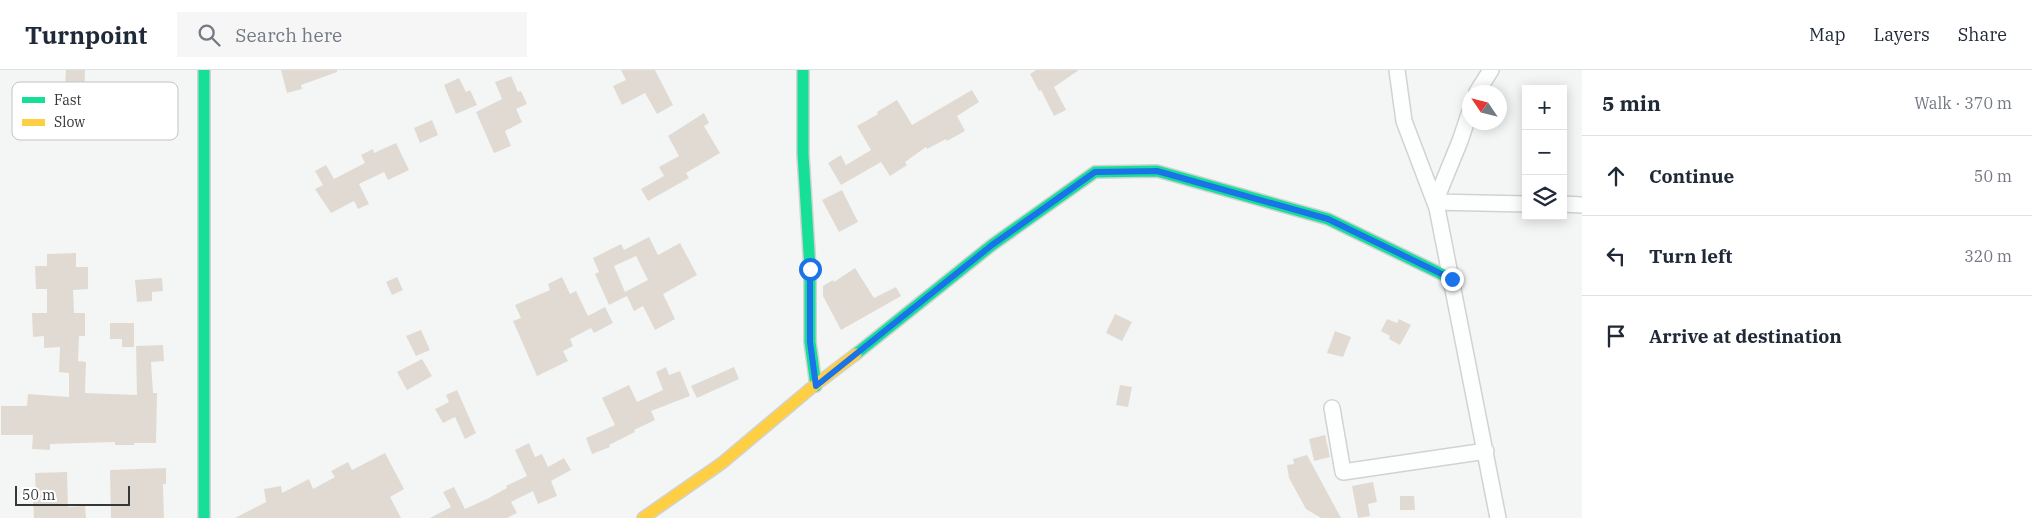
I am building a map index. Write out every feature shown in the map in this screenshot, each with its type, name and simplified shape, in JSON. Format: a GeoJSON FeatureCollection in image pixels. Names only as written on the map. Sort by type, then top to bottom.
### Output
{"type":"FeatureCollection","features":[{"type":"Feature","properties":{"kind":"street"},"geometry":{"type":"LineString","coordinates":[[204,70],[204,518]]}},
{"type":"Feature","properties":{"kind":"street"},"geometry":{"type":"LineString","coordinates":[[803,70],[803,154],[810,269],[810,342],[816,386]]}},
{"type":"Feature","properties":{"kind":"street"},"geometry":{"type":"LineString","coordinates":[[1397,70],[1404,121],[1435,202],[1452,279],[1498,518]]}},
{"type":"Feature","properties":{"kind":"street"},"geometry":{"type":"LineString","coordinates":[[1477,85],[1478,70]]}},
{"type":"Feature","properties":{"kind":"street"},"geometry":{"type":"LineString","coordinates":[[1481,85],[1491,70]]}},
{"type":"Feature","properties":{"kind":"street"},"geometry":{"type":"LineString","coordinates":[[1435,202],[1464,130]]}},
{"type":"Feature","properties":{"kind":"street"},"geometry":{"type":"LineString","coordinates":[[643,518],[722,463],[810,389],[992,245],[1095,172],[1157,171],[1328,219],[1452,279]]}},
{"type":"Feature","properties":{"kind":"street"},"geometry":{"type":"LineString","coordinates":[[1435,202],[1522,204]]}},
{"type":"Feature","properties":{"kind":"street"},"geometry":{"type":"LineString","coordinates":[[1567,204],[1582,204]]}},
{"type":"Feature","properties":{"kind":"street"},"geometry":{"type":"LineString","coordinates":[[1332,408],[1343,472],[1486,451]]}},
{"type":"Feature","properties":{"kind":"building"},"geometry":{"type":"Polygon","coordinates":[[[66,70],[85,70],[85,82],[65,82],[66,70]]]}},
{"type":"Feature","properties":{"kind":"building"},"geometry":{"type":"Polygon","coordinates":[[[281,70],[337,70],[337,72],[301,85],[302,89],[287,93],[281,70]]]}},
{"type":"Feature","properties":{"kind":"building"},"geometry":{"type":"Polygon","coordinates":[[[621,70],[655,70],[673,105],[657,114],[645,93],[622,105],[613,86],[626,80],[621,70]]]}},
{"type":"Feature","properties":{"kind":"building"},"geometry":{"type":"Polygon","coordinates":[[[1036,70],[1079,70],[1054,87],[1066,110],[1054,116],[1041,90],[1039,91],[1030,74],[1036,70]]]}},
{"type":"Feature","properties":{"kind":"building"},"geometry":{"type":"Polygon","coordinates":[[[511,76],[518,92],[521,91],[527,104],[516,109],[522,122],[505,131],[511,146],[494,153],[476,112],[502,99],[495,82],[511,76]]]}},
{"type":"Feature","properties":{"kind":"building"},"geometry":{"type":"Polygon","coordinates":[[[459,78],[466,92],[470,90],[477,105],[456,114],[444,85],[459,78]]]}},
{"type":"Feature","properties":{"kind":"building"},"geometry":{"type":"Polygon","coordinates":[[[972,90],[979,102],[957,116],[965,131],[947,141],[946,139],[927,149],[926,147],[905,162],[907,165],[890,176],[881,162],[841,185],[828,163],[841,155],[846,165],[871,150],[857,126],[897,100],[912,125],[972,90]]]}},
{"type":"Feature","properties":{"kind":"building"},"geometry":{"type":"Polygon","coordinates":[[[704,113],[709,123],[704,126],[720,153],[686,173],[689,178],[648,201],[641,189],[664,176],[659,167],[679,156],[668,136],[704,113]]]}},
{"type":"Feature","properties":{"kind":"building"},"geometry":{"type":"Polygon","coordinates":[[[432,120],[438,135],[420,143],[414,128],[432,120]]]}},
{"type":"Feature","properties":{"kind":"building"},"geometry":{"type":"Polygon","coordinates":[[[396,143],[409,170],[388,180],[384,172],[359,184],[369,204],[358,209],[354,201],[331,213],[315,189],[323,185],[315,171],[326,165],[334,179],[365,163],[361,155],[373,149],[374,153],[396,143]]]}},
{"type":"Feature","properties":{"kind":"building"},"geometry":{"type":"Polygon","coordinates":[[[842,190],[858,222],[839,232],[822,200],[842,190]]]}},
{"type":"Feature","properties":{"kind":"building"},"geometry":{"type":"Polygon","coordinates":[[[649,237],[658,255],[680,243],[697,275],[663,294],[675,319],[655,330],[643,306],[634,311],[627,296],[609,305],[595,274],[599,272],[593,258],[621,244],[624,250],[649,237]],[[636,256],[614,266],[625,292],[648,280],[636,256]]]}},
{"type":"Feature","properties":{"kind":"building"},"geometry":{"type":"Polygon","coordinates":[[[76,253],[76,267],[88,267],[88,289],[73,290],[74,313],[85,313],[85,336],[79,336],[78,361],[86,362],[85,393],[137,395],[136,346],[163,345],[164,361],[151,362],[153,393],[157,393],[156,443],[134,443],[134,445],[115,445],[115,442],[50,444],[50,450],[32,449],[33,435],[1,435],[1,406],[27,406],[28,394],[69,397],[69,373],[59,372],[60,347],[44,348],[44,336],[33,337],[32,313],[47,313],[47,289],[36,289],[35,266],[47,266],[47,254],[76,253]]]}},
{"type":"Feature","properties":{"kind":"building"},"geometry":{"type":"Polygon","coordinates":[[[855,268],[874,298],[896,287],[901,296],[841,330],[823,296],[823,286],[833,280],[834,282],[855,268]]]}},
{"type":"Feature","properties":{"kind":"building"},"geometry":{"type":"Polygon","coordinates":[[[397,277],[403,290],[392,295],[386,282],[397,277]]]}},
{"type":"Feature","properties":{"kind":"building"},"geometry":{"type":"Polygon","coordinates":[[[562,277],[570,294],[576,291],[588,316],[605,307],[613,323],[594,333],[591,328],[570,339],[573,346],[563,351],[568,361],[537,376],[513,321],[521,318],[515,305],[550,290],[548,284],[562,277]]]}},
{"type":"Feature","properties":{"kind":"building"},"geometry":{"type":"Polygon","coordinates":[[[162,278],[163,291],[152,292],[152,301],[137,302],[135,280],[162,278]]]}},
{"type":"Feature","properties":{"kind":"building"},"geometry":{"type":"Polygon","coordinates":[[[1115,314],[1132,322],[1122,341],[1106,333],[1115,314]]]}},
{"type":"Feature","properties":{"kind":"building"},"geometry":{"type":"Polygon","coordinates":[[[1387,319],[1397,323],[1399,319],[1411,325],[1400,345],[1389,339],[1390,336],[1381,331],[1387,319]]]}},
{"type":"Feature","properties":{"kind":"building"},"geometry":{"type":"Polygon","coordinates":[[[110,323],[134,323],[134,347],[122,347],[122,339],[110,339],[110,323]]]}},
{"type":"Feature","properties":{"kind":"building"},"geometry":{"type":"Polygon","coordinates":[[[421,330],[430,350],[416,356],[406,336],[421,330]]]}},
{"type":"Feature","properties":{"kind":"building"},"geometry":{"type":"Polygon","coordinates":[[[1335,331],[1351,337],[1343,357],[1327,353],[1335,331]]]}},
{"type":"Feature","properties":{"kind":"building"},"geometry":{"type":"Polygon","coordinates":[[[422,359],[432,376],[407,390],[397,372],[422,359]]]}},
{"type":"Feature","properties":{"kind":"building"},"geometry":{"type":"Polygon","coordinates":[[[666,367],[669,375],[680,371],[690,396],[651,411],[655,420],[609,445],[610,447],[592,454],[586,438],[615,425],[602,398],[629,385],[637,402],[663,390],[656,372],[666,367]]]}},
{"type":"Feature","properties":{"kind":"building"},"geometry":{"type":"Polygon","coordinates":[[[734,367],[739,379],[697,398],[691,386],[734,367]]]}},
{"type":"Feature","properties":{"kind":"building"},"geometry":{"type":"Polygon","coordinates":[[[1120,385],[1132,387],[1128,407],[1116,405],[1120,385]]]}},
{"type":"Feature","properties":{"kind":"building"},"geometry":{"type":"Polygon","coordinates":[[[457,390],[476,433],[465,439],[455,417],[443,423],[435,409],[449,402],[446,395],[457,390]]]}},
{"type":"Feature","properties":{"kind":"building"},"geometry":{"type":"Polygon","coordinates":[[[1325,435],[1330,457],[1314,461],[1309,439],[1325,435]]]}},
{"type":"Feature","properties":{"kind":"building"},"geometry":{"type":"Polygon","coordinates":[[[529,443],[535,457],[542,454],[548,467],[564,458],[571,470],[551,481],[557,496],[538,504],[533,491],[511,502],[517,513],[507,518],[430,518],[451,507],[443,492],[454,487],[465,509],[487,499],[507,488],[506,486],[527,476],[515,450],[529,443]]]}},
{"type":"Feature","properties":{"kind":"building"},"geometry":{"type":"Polygon","coordinates":[[[385,453],[404,489],[390,497],[401,518],[235,518],[266,502],[264,489],[281,486],[282,493],[309,479],[313,489],[335,477],[331,471],[348,462],[352,470],[385,453]]]}},
{"type":"Feature","properties":{"kind":"building"},"geometry":{"type":"Polygon","coordinates":[[[1307,455],[1341,518],[1321,518],[1306,509],[1289,478],[1287,465],[1294,464],[1293,459],[1307,455]]]}},
{"type":"Feature","properties":{"kind":"building"},"geometry":{"type":"Polygon","coordinates":[[[166,468],[166,484],[163,484],[164,518],[111,518],[110,470],[166,468]]]}},
{"type":"Feature","properties":{"kind":"building"},"geometry":{"type":"Polygon","coordinates":[[[67,472],[68,507],[85,506],[86,518],[34,518],[33,501],[36,501],[35,473],[67,472]]]}},
{"type":"Feature","properties":{"kind":"building"},"geometry":{"type":"Polygon","coordinates":[[[1373,482],[1377,502],[1368,504],[1370,516],[1358,518],[1352,486],[1373,482]]]}},
{"type":"Feature","properties":{"kind":"building"},"geometry":{"type":"Polygon","coordinates":[[[1400,496],[1414,496],[1415,510],[1400,510],[1400,496]]]}},
{"type":"Feature","properties":{"kind":"traffic: fast"},"geometry":{"type":"LineString","coordinates":[[204,70],[204,518]]}},
{"type":"Feature","properties":{"kind":"traffic: fast"},"geometry":{"type":"LineString","coordinates":[[803,70],[803,154],[810,269],[810,342],[816,386]]}},
{"type":"Feature","properties":{"kind":"traffic: fast"},"geometry":{"type":"LineString","coordinates":[[856,354],[992,245],[1095,172],[1157,171],[1328,219],[1452,279]]}},
{"type":"Feature","properties":{"kind":"traffic: slow"},"geometry":{"type":"LineString","coordinates":[[643,518],[722,463],[810,389],[856,354]]}},
{"type":"Feature","properties":{"kind":"route"},"geometry":{"type":"LineString","coordinates":[[810,269],[810,342],[816,386],[875,341],[992,245],[1095,172],[1157,171],[1328,219],[1452,279]]}}]}
